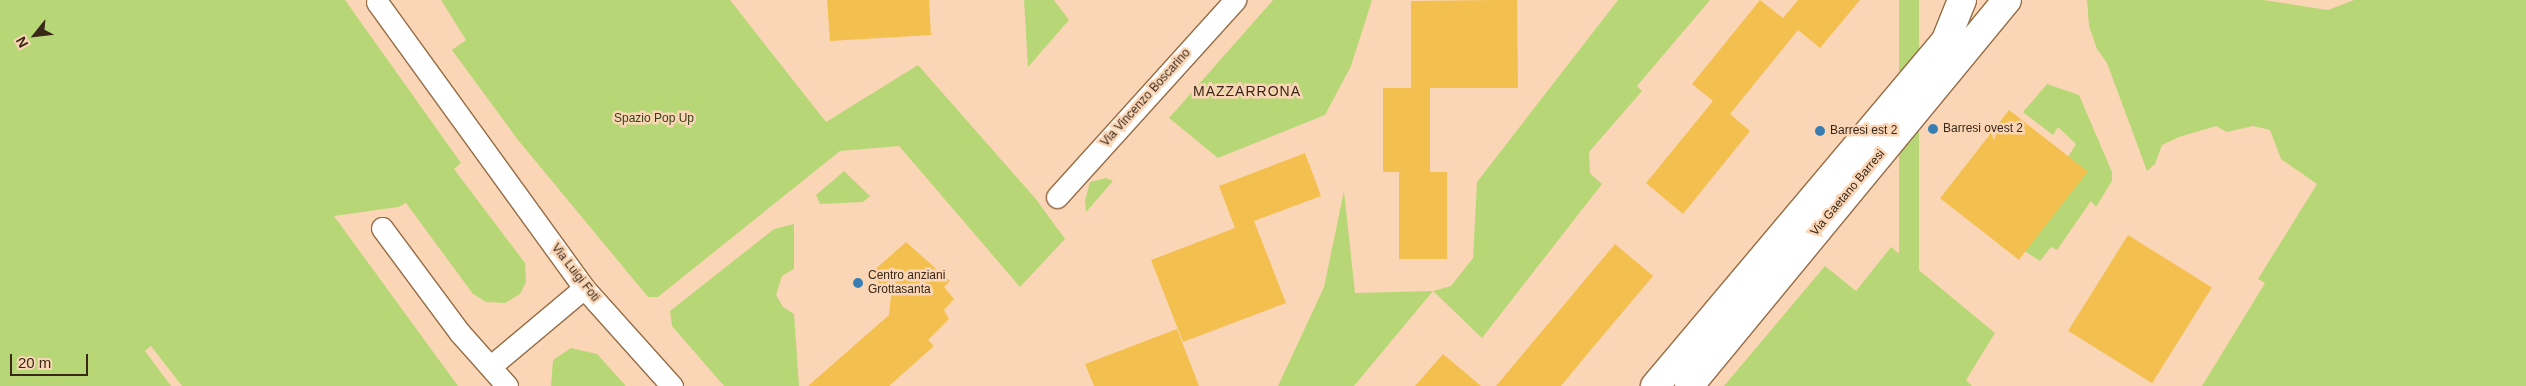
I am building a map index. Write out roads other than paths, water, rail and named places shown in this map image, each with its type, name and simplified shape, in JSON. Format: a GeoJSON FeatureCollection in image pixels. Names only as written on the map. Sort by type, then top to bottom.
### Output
{"type":"FeatureCollection","features":[{"type":"Feature","properties":{"kind":"street","name":"Via Vincenzo Boscarino"},"geometry":{"type":"LineString","coordinates":[[1057,197],[1235,0]]}},
{"type":"Feature","properties":{"kind":"street","name":"Via Gaetano Barresi"},"geometry":{"type":"LineString","coordinates":[[1655,386],[1946,40],[1962,0]]}},
{"type":"Feature","properties":{"kind":"street","name":"Via Gaetano Barresi"},"geometry":{"type":"LineString","coordinates":[[1688,386],[2007,0]]}},
{"type":"Feature","properties":{"kind":"street","name":"Via Luigi Foti"},"geometry":{"type":"LineString","coordinates":[[377,2],[584,288],[672,386]]}},
{"type":"Feature","properties":{"kind":"street"},"geometry":{"type":"LineString","coordinates":[[382,228],[460,333],[507,386]]}},
{"type":"Feature","properties":{"kind":"street"},"geometry":{"type":"LineString","coordinates":[[491,366],[584,288]]}},
{"type":"Feature","properties":{"kind":"place","name":"Barresi ovest 2"},"geometry":{"type":"Point","coordinates":[1933,129]}},
{"type":"Feature","properties":{"kind":"place","name":"Barresi est 2"},"geometry":{"type":"Point","coordinates":[1820,131]}},
{"type":"Feature","properties":{"kind":"place","name":"Centro anziani Grottasanta"},"geometry":{"type":"Point","coordinates":[858,283]}},
{"type":"Feature","properties":{"kind":"district","name":"MAZZARRONA"},"geometry":{"type":"Point","coordinates":[1247,91]}},
{"type":"Feature","properties":{"kind":"park label","name":"Spazio Pop Up"},"geometry":{"type":"Point","coordinates":[654,119]}}]}
